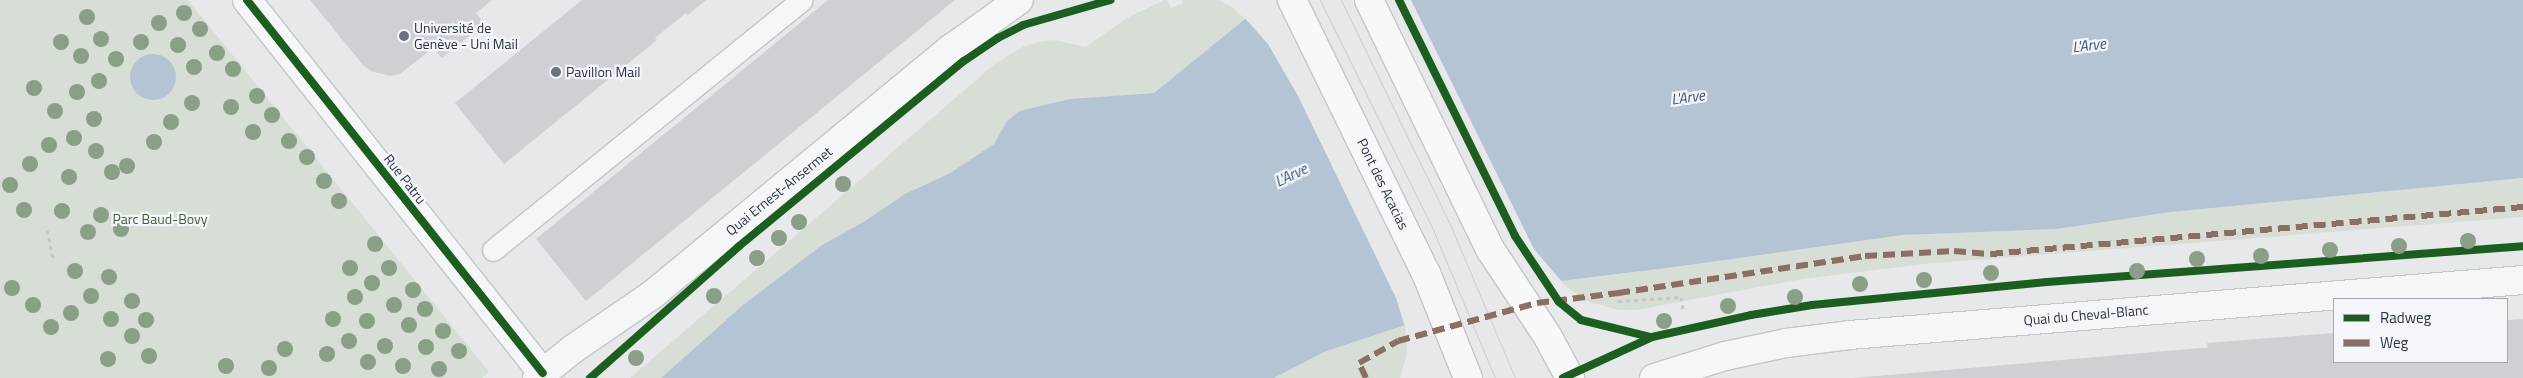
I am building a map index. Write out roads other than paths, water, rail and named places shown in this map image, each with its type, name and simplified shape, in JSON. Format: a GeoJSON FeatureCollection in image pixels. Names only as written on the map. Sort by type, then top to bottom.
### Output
{"type":"FeatureCollection","features":[{"type":"Feature","properties":{"kind":"main road","name":"Pont des Acacias"},"geometry":{"type":"LineString","coordinates":[[1292,0],[1426,273],[1467,375]]}},
{"type":"Feature","properties":{"kind":"main road"},"geometry":{"type":"LineString","coordinates":[[1369,0],[1490,249],[1548,338],[1570,378]]}},
{"type":"Feature","properties":{"kind":"street","name":"Rue Patru"},"geometry":{"type":"LineString","coordinates":[[247,0],[540,375]]}},
{"type":"Feature","properties":{"kind":"street","name":"Quai Ernest-Ansermet"},"geometry":{"type":"LineString","coordinates":[[540,375],[573,349],[652,295],[952,48],[1019,0]]}},
{"type":"Feature","properties":{"kind":"street","name":"Quai du Cheval-Blanc"},"geometry":{"type":"LineString","coordinates":[[1654,378],[1725,356],[1786,343],[1850,335],[2523,280]]}},
{"type":"Feature","properties":{"kind":"lane"},"geometry":{"type":"LineString","coordinates":[[492,250],[802,0]]}},
{"type":"Feature","properties":{"kind":"water","name":"L'Arve"},"geometry":{"type":"Polygon","coordinates":[[[1311,0],[2523,0],[2523,178],[2171,212],[2057,229],[1903,235],[1560,281],[1405,325],[1324,352],[1274,378],[661,378],[743,305],[822,245],[865,221],[905,194],[950,173],[994,144],[1007,121],[1020,111],[1070,99],[1154,93],[1245,19],[1311,0]]]}},
{"type":"Feature","properties":{"kind":"water"},"geometry":{"type":"Polygon","coordinates":[[[148,54],[158,54],[172,64],[176,77],[172,90],[166,96],[158,100],[148,100],[134,90],[130,82],[130,72],[140,58],[148,54]]]}},
{"type":"Feature","properties":{"kind":"tram line"},"geometry":{"type":"LineString","coordinates":[[1320,0],[1434,232],[1495,378]]}},
{"type":"Feature","properties":{"kind":"tram line"},"geometry":{"type":"LineString","coordinates":[[1341,0],[1450,224],[1515,378]]}},
{"type":"Feature","properties":{"kind":"place","name":"Université de Genève - Uni Mail"},"geometry":{"type":"Point","coordinates":[404,36]}},
{"type":"Feature","properties":{"kind":"place","name":"Pavillon Mail"},"geometry":{"type":"Point","coordinates":[556,72]}},
{"type":"Feature","properties":{"kind":"park label","name":"Parc Baud-Bovy"},"geometry":{"type":"Point","coordinates":[160,219]}}]}
